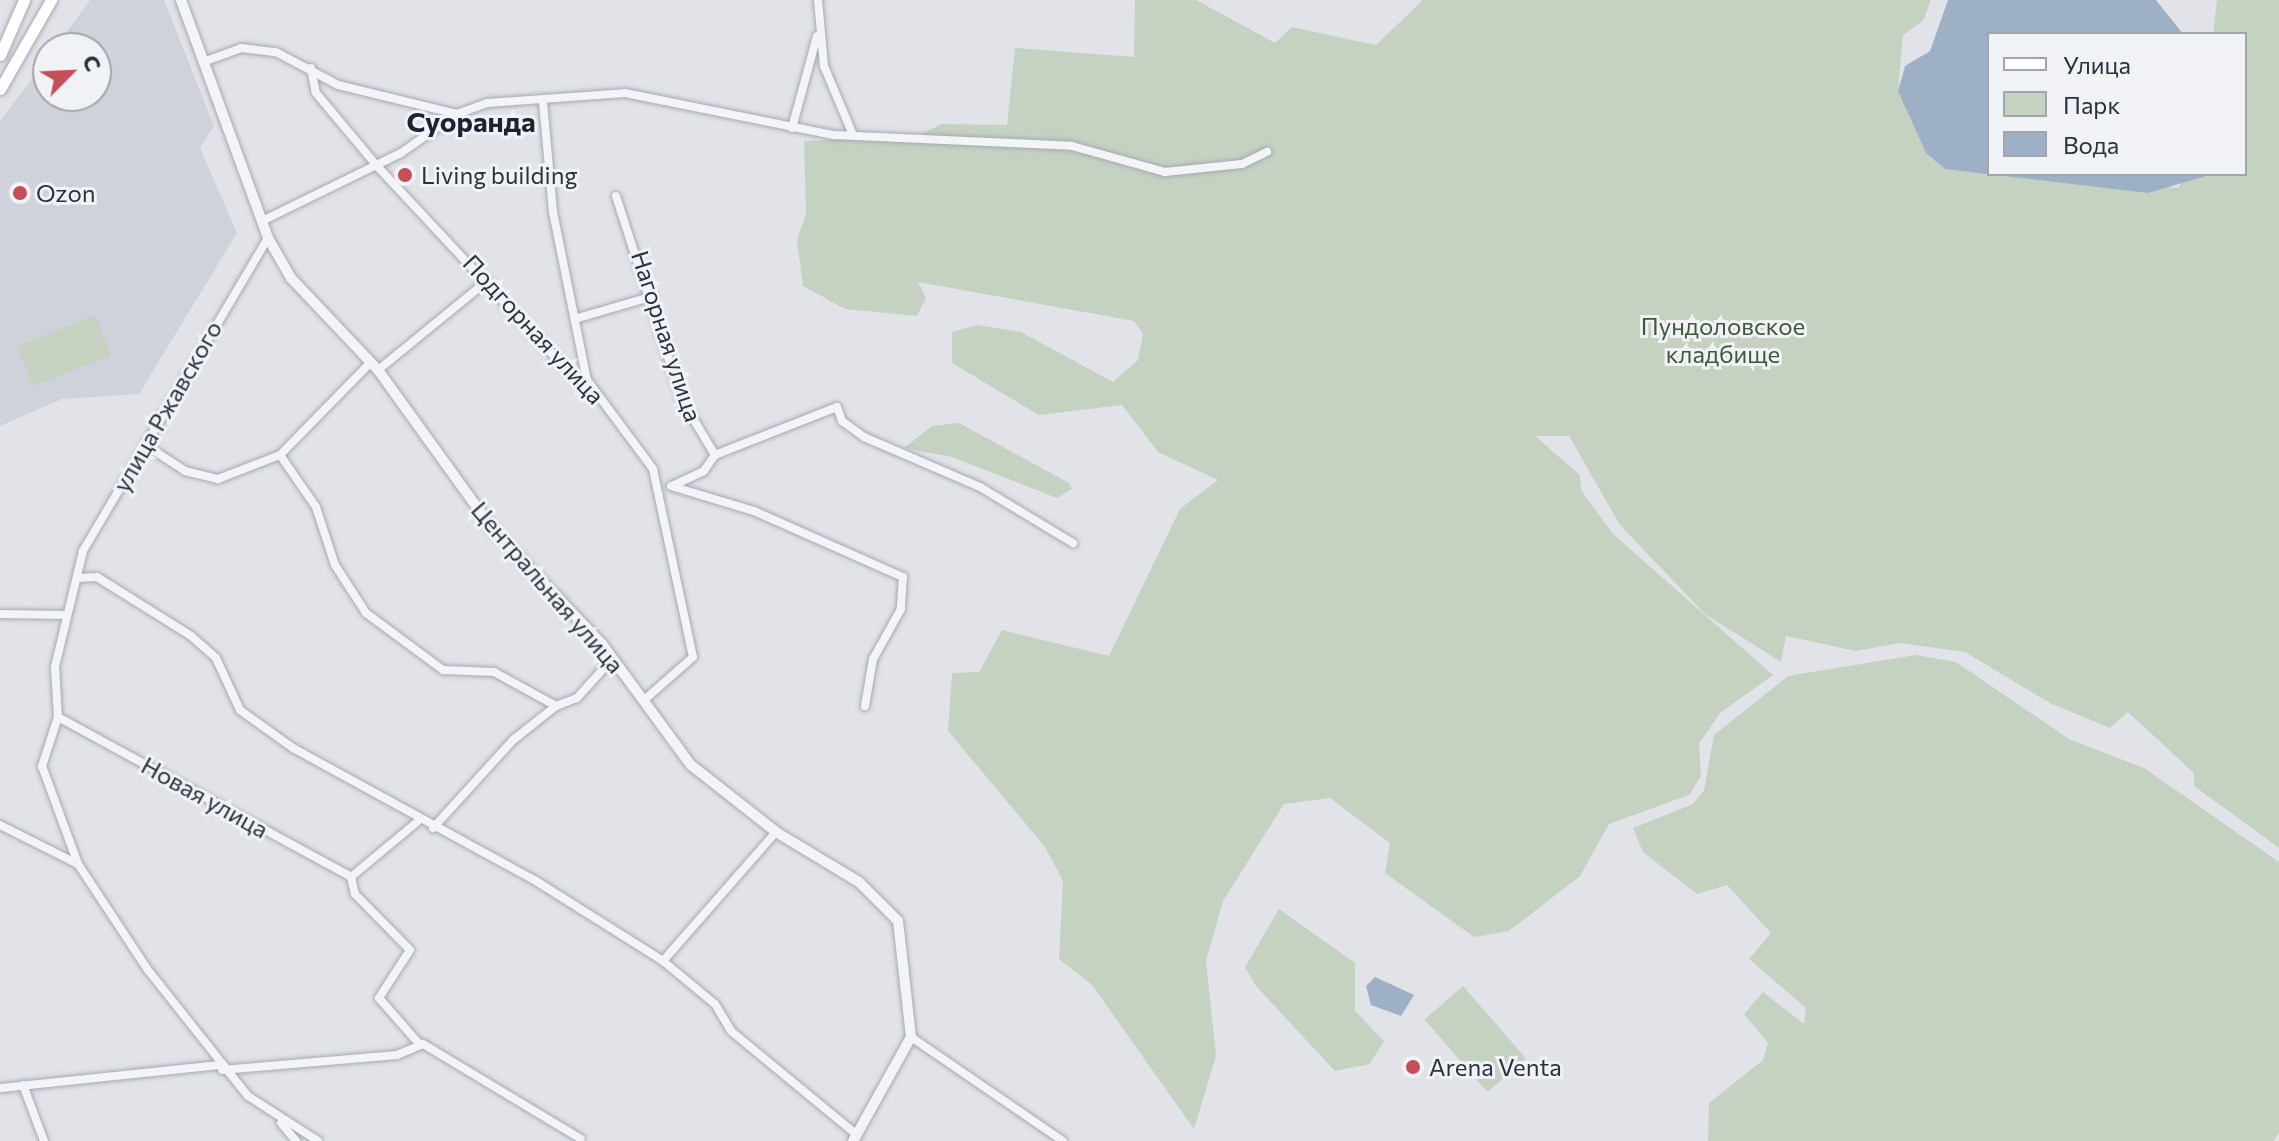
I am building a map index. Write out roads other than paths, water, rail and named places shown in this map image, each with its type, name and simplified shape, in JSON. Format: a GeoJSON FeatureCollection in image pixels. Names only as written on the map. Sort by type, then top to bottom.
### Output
{"type":"FeatureCollection","features":[{"type":"Feature","properties":{"kind":"main road"},"geometry":{"type":"LineString","coordinates":[[0,55],[24,0]]}},
{"type":"Feature","properties":{"kind":"main road"},"geometry":{"type":"LineString","coordinates":[[0,89],[51,0]]}},
{"type":"Feature","properties":{"kind":"street","name":"Центральная улица"},"geometry":{"type":"LineString","coordinates":[[181,0],[206,61],[268,238],[307,297],[375,366],[495,532],[613,658],[691,765],[776,832],[859,882],[898,921],[911,1037]]}},
{"type":"Feature","properties":{"kind":"street"},"geometry":{"type":"LineString","coordinates":[[792,128],[818,33],[818,0]]}},
{"type":"Feature","properties":{"kind":"street"},"geometry":{"type":"LineString","coordinates":[[818,33],[853,135]]}},
{"type":"Feature","properties":{"kind":"street"},"geometry":{"type":"LineString","coordinates":[[206,61],[241,48],[311,68],[338,85],[457,114]]}},
{"type":"Feature","properties":{"kind":"street","name":"Подгорная улица"},"geometry":{"type":"LineString","coordinates":[[311,68],[316,93],[377,166],[571,374],[587,380],[666,485]]}},
{"type":"Feature","properties":{"kind":"street"},"geometry":{"type":"LineString","coordinates":[[262,221],[377,166],[457,114],[487,103],[659,96],[792,128],[853,135],[1033,140],[1165,172],[1242,164],[1267,152]]}},
{"type":"Feature","properties":{"kind":"street"},"geometry":{"type":"LineString","coordinates":[[543,102],[553,212],[578,318],[587,380]]}},
{"type":"Feature","properties":{"kind":"street","name":"Нагорная улица"},"geometry":{"type":"LineString","coordinates":[[616,196],[653,296],[682,400],[715,455]]}},
{"type":"Feature","properties":{"kind":"street","name":"улица Ржавского"},"geometry":{"type":"LineString","coordinates":[[58,717],[55,667],[67,615],[95,528],[147,446],[268,238]]}},
{"type":"Feature","properties":{"kind":"street"},"geometry":{"type":"LineString","coordinates":[[147,446],[185,471],[218,479],[280,455],[375,366],[487,281]]}},
{"type":"Feature","properties":{"kind":"street"},"geometry":{"type":"LineString","coordinates":[[578,318],[653,296]]}},
{"type":"Feature","properties":{"kind":"street"},"geometry":{"type":"LineString","coordinates":[[666,485],[704,471],[715,455],[837,407],[842,421],[864,437],[980,487],[1073,543]]}},
{"type":"Feature","properties":{"kind":"street"},"geometry":{"type":"LineString","coordinates":[[280,455],[316,507],[335,565],[366,613],[443,670],[494,672],[556,706]]}},
{"type":"Feature","properties":{"kind":"street"},"geometry":{"type":"LineString","coordinates":[[644,700],[693,657],[658,510],[666,485]]}},
{"type":"Feature","properties":{"kind":"street"},"geometry":{"type":"LineString","coordinates":[[666,485],[754,511],[903,577],[901,609],[873,659],[865,706]]}},
{"type":"Feature","properties":{"kind":"street"},"geometry":{"type":"LineString","coordinates":[[78,578],[97,577],[157,612],[216,658],[240,710],[417,822],[536,881],[663,961],[715,1004],[731,1031],[854,1137],[911,1037],[1063,1141]]}},
{"type":"Feature","properties":{"kind":"street"},"geometry":{"type":"LineString","coordinates":[[0,614],[67,615]]}},
{"type":"Feature","properties":{"kind":"street"},"geometry":{"type":"LineString","coordinates":[[433,828],[513,740],[556,706],[577,698],[613,658]]}},
{"type":"Feature","properties":{"kind":"street"},"geometry":{"type":"LineString","coordinates":[[58,717],[44,750],[44,780],[78,864],[220,1067],[280,1122],[318,1141]]}},
{"type":"Feature","properties":{"kind":"street","name":"Новая улица"},"geometry":{"type":"LineString","coordinates":[[58,717],[351,877]]}},
{"type":"Feature","properties":{"kind":"street"},"geometry":{"type":"LineString","coordinates":[[417,822],[351,877],[355,894],[410,950],[379,998],[420,1045],[507,1089],[581,1139]]}},
{"type":"Feature","properties":{"kind":"street"},"geometry":{"type":"LineString","coordinates":[[0,825],[78,864]]}},
{"type":"Feature","properties":{"kind":"street"},"geometry":{"type":"LineString","coordinates":[[663,961],[776,832]]}},
{"type":"Feature","properties":{"kind":"street"},"geometry":{"type":"LineString","coordinates":[[0,1088],[220,1067],[397,1055],[420,1045]]}},
{"type":"Feature","properties":{"kind":"street"},"geometry":{"type":"LineString","coordinates":[[23,1085],[44,1141]]}},
{"type":"Feature","properties":{"kind":"street"},"geometry":{"type":"LineString","coordinates":[[280,1122],[285,1137],[296,1141]]}},
{"type":"Feature","properties":{"kind":"water"},"geometry":{"type":"Polygon","coordinates":[[[1948,0],[2156,0],[2181,32],[1987,32],[1987,174],[1945,169],[1926,153],[1898,91],[1905,66],[1930,51],[1948,0]]]}},
{"type":"Feature","properties":{"kind":"water"},"geometry":{"type":"Polygon","coordinates":[[[2004,176],[2206,176],[2148,193],[2004,176]]]}},
{"type":"Feature","properties":{"kind":"water"},"geometry":{"type":"Polygon","coordinates":[[[1375,977],[1414,995],[1401,1016],[1371,1005],[1366,986],[1375,977]]]}},
{"type":"Feature","properties":{"kind":"place","name":"Living building"},"geometry":{"type":"Point","coordinates":[405,175]}},
{"type":"Feature","properties":{"kind":"place","name":"Ozon"},"geometry":{"type":"Point","coordinates":[20,193]}},
{"type":"Feature","properties":{"kind":"place","name":"Arena Venta"},"geometry":{"type":"Point","coordinates":[1413,1067]}},
{"type":"Feature","properties":{"kind":"district","name":"Суоранда"},"geometry":{"type":"Point","coordinates":[471,121]}},
{"type":"Feature","properties":{"kind":"park label","name":"Пундоловское кладбище"},"geometry":{"type":"Point","coordinates":[1723,340]}}]}
